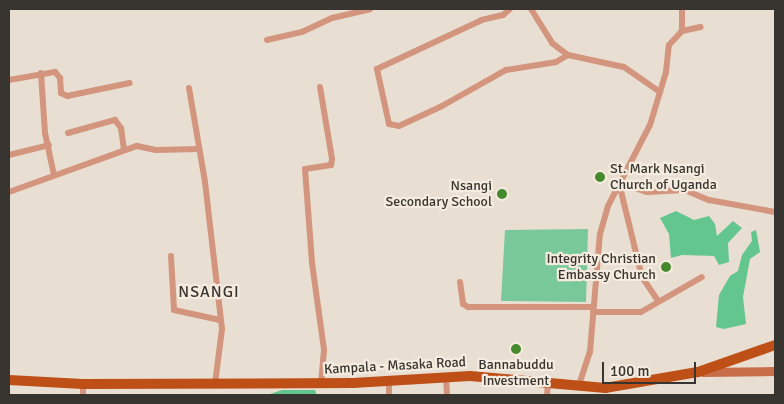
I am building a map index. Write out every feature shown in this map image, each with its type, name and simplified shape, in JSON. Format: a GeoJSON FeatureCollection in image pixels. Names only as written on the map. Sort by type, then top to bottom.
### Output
{"type":"FeatureCollection","features":[{"type":"Feature","properties":{"kind":"main road","name":"Kampala - Masaka Road"},"geometry":{"type":"LineString","coordinates":[[9,380],[83,384],[215,384],[389,382],[446,377],[628,386],[698,372],[775,345]]}},
{"type":"Feature","properties":{"kind":"main road"},"geometry":{"type":"LineString","coordinates":[[698,372],[775,372]]}},
{"type":"Feature","properties":{"kind":"street"},"geometry":{"type":"LineString","coordinates":[[267,40],[302,32],[332,18],[370,9]]}},
{"type":"Feature","properties":{"kind":"street"},"geometry":{"type":"LineString","coordinates":[[510,9],[503,15],[482,20],[377,69],[389,124],[399,126],[442,106],[506,70],[556,62],[568,54]]}},
{"type":"Feature","properties":{"kind":"street"},"geometry":{"type":"LineString","coordinates":[[531,9],[552,43],[568,54],[624,66],[660,92]]}},
{"type":"Feature","properties":{"kind":"street"},"geometry":{"type":"LineString","coordinates":[[682,9],[682,31]]}},
{"type":"Feature","properties":{"kind":"street"},"geometry":{"type":"LineString","coordinates":[[579,385],[590,352],[600,234],[619,183],[646,135],[666,72],[669,45],[682,31],[701,27]]}},
{"type":"Feature","properties":{"kind":"street"},"geometry":{"type":"LineString","coordinates":[[40,73],[54,175]]}},
{"type":"Feature","properties":{"kind":"street"},"geometry":{"type":"LineString","coordinates":[[9,80],[40,73],[58,74],[64,96],[130,83]]}},
{"type":"Feature","properties":{"kind":"street"},"geometry":{"type":"LineString","coordinates":[[190,88],[223,339],[215,384]]}},
{"type":"Feature","properties":{"kind":"street"},"geometry":{"type":"LineString","coordinates":[[320,88],[332,159],[331,164],[305,169],[312,263],[324,350],[321,383]]}},
{"type":"Feature","properties":{"kind":"street"},"geometry":{"type":"LineString","coordinates":[[68,133],[115,120],[121,128],[124,149]]}},
{"type":"Feature","properties":{"kind":"street"},"geometry":{"type":"LineString","coordinates":[[9,155],[49,145]]}},
{"type":"Feature","properties":{"kind":"street"},"geometry":{"type":"LineString","coordinates":[[9,192],[124,149],[142,145],[151,150],[199,149]]}},
{"type":"Feature","properties":{"kind":"street"},"geometry":{"type":"LineString","coordinates":[[619,183],[647,192],[684,190],[709,200],[775,212]]}},
{"type":"Feature","properties":{"kind":"street"},"geometry":{"type":"LineString","coordinates":[[619,183],[642,277],[658,301]]}},
{"type":"Feature","properties":{"kind":"street"},"geometry":{"type":"LineString","coordinates":[[171,256],[174,310],[220,320]]}},
{"type":"Feature","properties":{"kind":"street"},"geometry":{"type":"LineString","coordinates":[[460,282],[462,304],[468,307],[641,312],[702,278]]}},
{"type":"Feature","properties":{"kind":"street"},"geometry":{"type":"LineString","coordinates":[[446,377],[447,395]]}},
{"type":"Feature","properties":{"kind":"street"},"geometry":{"type":"LineString","coordinates":[[389,382],[389,395]]}},
{"type":"Feature","properties":{"kind":"street"},"geometry":{"type":"LineString","coordinates":[[548,383],[548,395]]}},
{"type":"Feature","properties":{"kind":"street"},"geometry":{"type":"LineString","coordinates":[[83,384],[83,395]]}},
{"type":"Feature","properties":{"kind":"green space"},"geometry":{"type":"Polygon","coordinates":[[[676,211],[694,220],[709,216],[715,224],[717,236],[733,221],[742,228],[728,243],[729,262],[719,265],[714,256],[682,255],[671,258],[669,234],[660,218],[676,211]]]}},
{"type":"Feature","properties":{"kind":"green space"},"geometry":{"type":"Polygon","coordinates":[[[588,229],[586,302],[501,301],[505,230],[588,229]]]}},
{"type":"Feature","properties":{"kind":"green space"},"geometry":{"type":"Polygon","coordinates":[[[756,230],[760,252],[750,259],[743,297],[746,324],[724,329],[716,327],[719,295],[730,276],[738,271],[742,255],[752,241],[751,232],[756,230]]]}},
{"type":"Feature","properties":{"kind":"green space"},"geometry":{"type":"Polygon","coordinates":[[[282,390],[315,390],[317,395],[267,395],[282,390]]]}},
{"type":"Feature","properties":{"kind":"place","name":"St. Mark Nsangi Church of Uganda"},"geometry":{"type":"Point","coordinates":[600,177]}},
{"type":"Feature","properties":{"kind":"place","name":"Nsangi Secondary School"},"geometry":{"type":"Point","coordinates":[502,194]}},
{"type":"Feature","properties":{"kind":"place","name":"Integrity Christian Embassy Church"},"geometry":{"type":"Point","coordinates":[666,267]}},
{"type":"Feature","properties":{"kind":"place","name":"Bannabuddu Investment"},"geometry":{"type":"Point","coordinates":[516,349]}},
{"type":"Feature","properties":{"kind":"district","name":"NSANGI"},"geometry":{"type":"Point","coordinates":[209,292]}}]}
